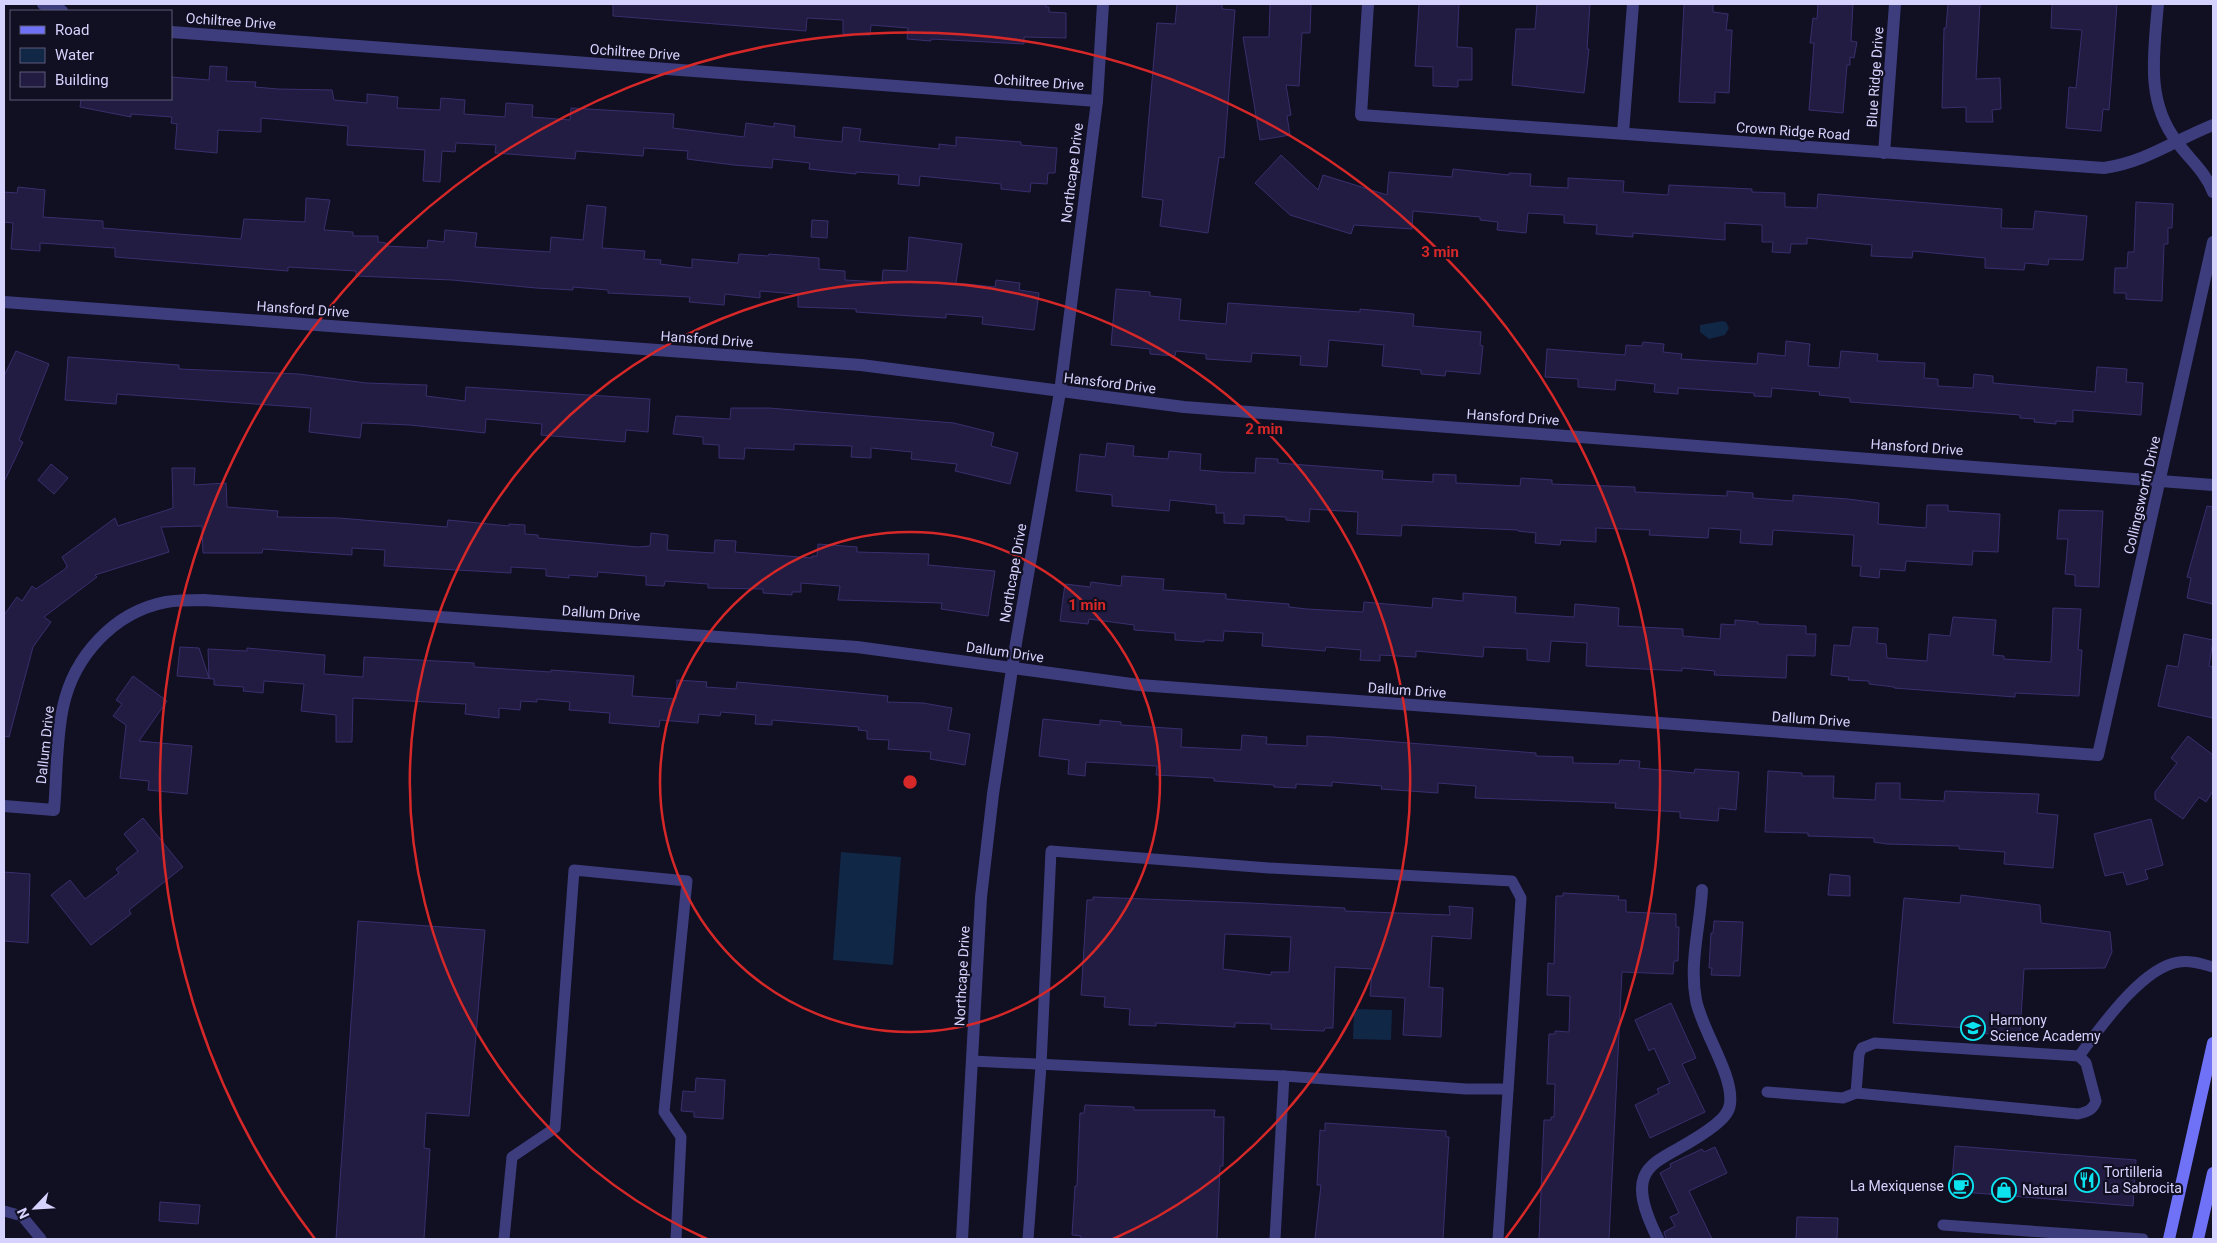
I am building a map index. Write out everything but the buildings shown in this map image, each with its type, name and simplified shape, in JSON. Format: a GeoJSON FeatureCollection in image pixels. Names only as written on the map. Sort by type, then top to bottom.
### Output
{"type":"FeatureCollection","features":[{"type":"Feature","properties":{"kind":"main road"},"geometry":{"type":"LineString","coordinates":[[2169,1239],[2213,1043]]}},
{"type":"Feature","properties":{"kind":"main road"},"geometry":{"type":"LineString","coordinates":[[2198,1239],[2213,1173]]}},
{"type":"Feature","properties":{"kind":"street"},"geometry":{"type":"LineString","coordinates":[[43,4],[59,10]]}},
{"type":"Feature","properties":{"kind":"street","name":"Northcape Drive"},"geometry":{"type":"LineString","coordinates":[[962,1239],[981,896],[992,794],[1060,392],[1096,101],[1103,4]]}},
{"type":"Feature","properties":{"kind":"street","name":"Crown Ridge Road"},"geometry":{"type":"LineString","coordinates":[[1368,4],[1361,115],[2104,168],[2126,165],[2213,125]]}},
{"type":"Feature","properties":{"kind":"street"},"geometry":{"type":"LineString","coordinates":[[1623,133],[1633,4]]}},
{"type":"Feature","properties":{"kind":"street","name":"Blue Ridge Drive"},"geometry":{"type":"LineString","coordinates":[[1884,153],[1895,4]]}},
{"type":"Feature","properties":{"kind":"street"},"geometry":{"type":"LineString","coordinates":[[2158,4],[2154,88],[2161,117],[2177,142],[2196,163],[2213,192]]}},
{"type":"Feature","properties":{"kind":"street","name":"Ochiltree Drive"},"geometry":{"type":"LineString","coordinates":[[172,32],[1096,101]]}},
{"type":"Feature","properties":{"kind":"street","name":"Collingsworth Drive"},"geometry":{"type":"LineString","coordinates":[[2098,755],[2161,481],[2213,242]]}},
{"type":"Feature","properties":{"kind":"street","name":"Hansford Drive"},"geometry":{"type":"LineString","coordinates":[[4,302],[861,365],[1194,408],[2213,484]]}},
{"type":"Feature","properties":{"kind":"street","name":"Dallum Drive"},"geometry":{"type":"LineString","coordinates":[[4,806],[54,810],[63,708],[71,678],[87,654],[107,631],[132,613],[166,602],[204,600],[857,647],[1139,685],[2098,755]]}},
{"type":"Feature","properties":{"kind":"street"},"geometry":{"type":"LineString","coordinates":[[1658,1239],[1647,1218],[1640,1192],[1646,1172],[1661,1157],[1717,1123],[1727,1112],[1730,1104],[1725,1075],[1704,1028],[1696,999],[1694,958],[1702,890]]}},
{"type":"Feature","properties":{"kind":"lane"},"geometry":{"type":"LineString","coordinates":[[1028,1239],[1041,1066],[1051,851],[1269,868],[1512,881],[1521,898],[1498,1239]]}},
{"type":"Feature","properties":{"kind":"lane"},"geometry":{"type":"LineString","coordinates":[[504,1239],[512,1157],[555,1128],[574,870],[687,881],[664,1112],[681,1137],[676,1239]]}},
{"type":"Feature","properties":{"kind":"lane"},"geometry":{"type":"LineString","coordinates":[[2079,1056],[2138,985],[2157,971],[2177,962],[2186,961],[2213,968]]}},
{"type":"Feature","properties":{"kind":"lane"},"geometry":{"type":"LineString","coordinates":[[1767,1092],[1843,1098],[1856,1093],[2078,1114],[2094,1107],[2096,1101],[2086,1063],[2079,1056],[1875,1043],[1862,1048],[1859,1054],[1856,1093]]}},
{"type":"Feature","properties":{"kind":"lane"},"geometry":{"type":"LineString","coordinates":[[972,1061],[1041,1066],[1284,1076],[1466,1089],[1508,1089]]}},
{"type":"Feature","properties":{"kind":"lane"},"geometry":{"type":"LineString","coordinates":[[1275,1239],[1284,1076]]}},
{"type":"Feature","properties":{"kind":"lane"},"geometry":{"type":"LineString","coordinates":[[4,1212],[22,1216],[41,1239]]}},
{"type":"Feature","properties":{"kind":"lane"},"geometry":{"type":"LineString","coordinates":[[1943,1225],[2143,1239]]}},
{"type":"Feature","properties":{"kind":"water"},"geometry":{"type":"Polygon","coordinates":[[[1726,322],[1729,328],[1725,335],[1709,339],[1700,332],[1700,325],[1726,322]]]}},
{"type":"Feature","properties":{"kind":"water"},"geometry":{"type":"Polygon","coordinates":[[[841,852],[901,857],[893,965],[833,960],[841,852]]]}},
{"type":"Feature","properties":{"kind":"water"},"geometry":{"type":"Polygon","coordinates":[[[1354,1009],[1392,1010],[1391,1040],[1353,1039],[1354,1009]]]}},
{"type":"Feature","properties":{"kind":"place","name":"Harmony Science Academy"},"geometry":{"type":"Point","coordinates":[1973,1028]}},
{"type":"Feature","properties":{"kind":"place","name":"Tortilleria La Sabrocita"},"geometry":{"type":"Point","coordinates":[2087,1180]}},
{"type":"Feature","properties":{"kind":"place","name":"La Mexiquense"},"geometry":{"type":"Point","coordinates":[1961,1186]}},
{"type":"Feature","properties":{"kind":"place","name":"Natural"},"geometry":{"type":"Point","coordinates":[2004,1190]}}]}
